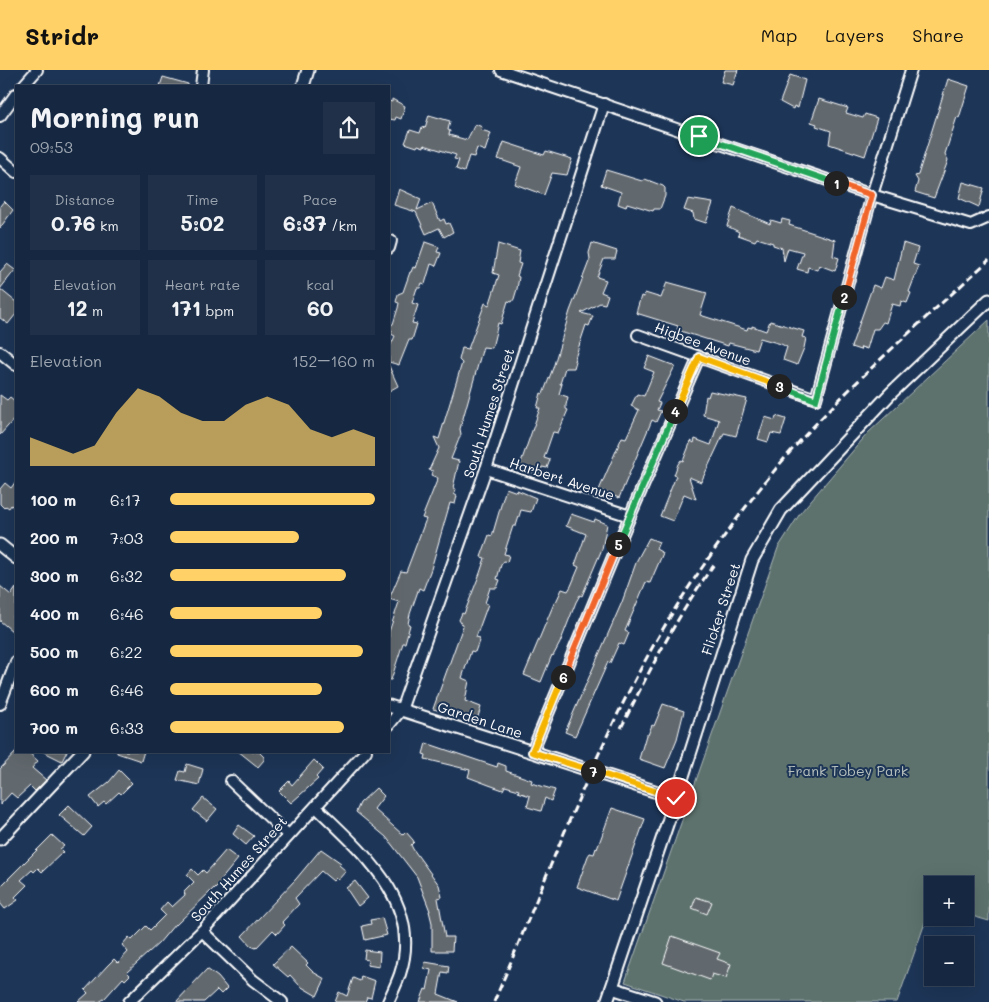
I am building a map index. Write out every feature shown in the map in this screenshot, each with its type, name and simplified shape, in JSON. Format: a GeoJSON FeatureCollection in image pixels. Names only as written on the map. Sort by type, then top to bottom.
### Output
{"type":"FeatureCollection","features":[{"type":"Feature","properties":{"kind":"street"},"geometry":{"type":"LineString","coordinates":[[24,85],[37,70]]}},
{"type":"Feature","properties":{"kind":"street"},"geometry":{"type":"LineString","coordinates":[[201,85],[203,70]]}},
{"type":"Feature","properties":{"kind":"street"},"geometry":{"type":"LineString","coordinates":[[303,85],[308,70]]}},
{"type":"Feature","properties":{"kind":"street"},"geometry":{"type":"LineString","coordinates":[[501,70],[872,195],[973,224],[989,217]]}},
{"type":"Feature","properties":{"kind":"street"},"geometry":{"type":"LineString","coordinates":[[872,195],[911,70]]}},
{"type":"Feature","properties":{"kind":"street"},"geometry":{"type":"LineString","coordinates":[[0,116],[15,95]]}},
{"type":"Feature","properties":{"kind":"street","name":"South Humes Street"},"geometry":{"type":"LineString","coordinates":[[390,724],[401,710],[486,469],[604,104]]}},
{"type":"Feature","properties":{"kind":"street"},"geometry":{"type":"LineString","coordinates":[[0,158],[15,171]]}},
{"type":"Feature","properties":{"kind":"street","name":"Higbee Avenue"},"geometry":{"type":"LineString","coordinates":[[638,335],[816,400],[872,195]]}},
{"type":"Feature","properties":{"kind":"street","name":"Flicker Street"},"geometry":{"type":"LineString","coordinates":[[608,1002],[752,560],[781,510],[891,393],[989,300]]}},
{"type":"Feature","properties":{"kind":"street"},"geometry":{"type":"LineString","coordinates":[[0,352],[15,363]]}},
{"type":"Feature","properties":{"kind":"street"},"geometry":{"type":"LineString","coordinates":[[532,752],[630,516],[699,357]]}},
{"type":"Feature","properties":{"kind":"street","name":"Harbert Avenue"},"geometry":{"type":"LineString","coordinates":[[486,469],[630,516]]}},
{"type":"Feature","properties":{"kind":"street"},"geometry":{"type":"LineString","coordinates":[[0,545],[15,557]]}},
{"type":"Feature","properties":{"kind":"street"},"geometry":{"type":"LineString","coordinates":[[0,704],[15,665]]}},
{"type":"Feature","properties":{"kind":"street","name":"Garden Lane"},"geometry":{"type":"LineString","coordinates":[[390,706],[676,798]]}},
{"type":"Feature","properties":{"kind":"street"},"geometry":{"type":"LineString","coordinates":[[0,840],[81,753]]}},
{"type":"Feature","properties":{"kind":"street","name":"South Humes Street"},"geometry":{"type":"LineString","coordinates":[[129,1002],[202,931],[364,753]]}},
{"type":"Feature","properties":{"kind":"street"},"geometry":{"type":"LineString","coordinates":[[231,781],[288,835]]}},
{"type":"Feature","properties":{"kind":"street"},"geometry":{"type":"LineString","coordinates":[[316,807],[371,860],[392,890],[405,935],[401,972],[388,1002]]}},
{"type":"Feature","properties":{"kind":"street"},"geometry":{"type":"LineString","coordinates":[[202,931],[253,980],[282,1002]]}},
{"type":"Feature","properties":{"kind":"street"},"geometry":{"type":"LineString","coordinates":[[612,988],[655,1002]]}},
{"type":"Feature","properties":{"kind":"green space","name":"Frank Tobey Park"},"geometry":{"type":"Polygon","coordinates":[[[989,320],[989,921],[974,917],[974,876],[924,876],[924,926],[897,1002],[684,1002],[625,982],[778,548],[801,512],[868,433],[989,320]]]}},
{"type":"Feature","properties":{"kind":"building"},"geometry":{"type":"Polygon","coordinates":[[[725,70],[738,70],[733,85],[721,82],[725,70]]]}},
{"type":"Feature","properties":{"kind":"building"},"geometry":{"type":"Polygon","coordinates":[[[790,75],[805,80],[798,108],[794,106],[793,109],[780,102],[790,75]]]}},
{"type":"Feature","properties":{"kind":"building"},"geometry":{"type":"Polygon","coordinates":[[[163,77],[188,84],[188,85],[160,85],[163,77]]]}},
{"type":"Feature","properties":{"kind":"building"},"geometry":{"type":"Polygon","coordinates":[[[948,79],[969,86],[945,154],[948,160],[934,198],[915,192],[918,181],[915,176],[918,175],[948,79]]]}},
{"type":"Feature","properties":{"kind":"building"},"geometry":{"type":"Polygon","coordinates":[[[392,99],[405,106],[401,119],[396,117],[395,120],[390,119],[390,101],[392,102],[392,99]]]}},
{"type":"Feature","properties":{"kind":"building"},"geometry":{"type":"Polygon","coordinates":[[[819,99],[848,108],[846,113],[863,118],[865,114],[877,118],[865,156],[829,144],[831,131],[816,126],[817,124],[811,122],[819,99]]]}},
{"type":"Feature","properties":{"kind":"building"},"geometry":{"type":"Polygon","coordinates":[[[429,115],[450,121],[449,135],[467,140],[475,124],[482,127],[481,130],[491,133],[485,151],[477,148],[474,157],[469,156],[464,172],[456,169],[459,160],[454,159],[456,155],[424,145],[424,147],[418,145],[417,147],[405,143],[410,130],[420,133],[422,127],[425,128],[429,115]]]}},
{"type":"Feature","properties":{"kind":"building"},"geometry":{"type":"Polygon","coordinates":[[[504,142],[544,155],[546,151],[572,159],[567,175],[552,173],[544,195],[515,184],[521,167],[498,159],[504,142]]]}},
{"type":"Feature","properties":{"kind":"building"},"geometry":{"type":"Polygon","coordinates":[[[606,170],[642,181],[645,179],[663,186],[665,188],[665,196],[660,209],[654,209],[653,211],[627,203],[626,207],[618,204],[621,192],[601,185],[606,170]]]}},
{"type":"Feature","properties":{"kind":"building"},"geometry":{"type":"Polygon","coordinates":[[[963,182],[984,188],[979,207],[959,198],[963,182]]]}},
{"type":"Feature","properties":{"kind":"building"},"geometry":{"type":"Polygon","coordinates":[[[399,189],[421,199],[417,210],[432,203],[440,221],[444,219],[446,224],[449,223],[453,232],[444,237],[439,228],[426,234],[416,212],[394,205],[399,189]]]}},
{"type":"Feature","properties":{"kind":"building"},"geometry":{"type":"Polygon","coordinates":[[[688,199],[713,203],[706,223],[694,219],[693,213],[684,210],[688,199]]]}},
{"type":"Feature","properties":{"kind":"building"},"geometry":{"type":"Polygon","coordinates":[[[4,201],[13,210],[0,228],[0,206],[4,201]]]}},
{"type":"Feature","properties":{"kind":"building"},"geometry":{"type":"Polygon","coordinates":[[[733,208],[770,224],[771,220],[781,223],[782,219],[790,221],[789,225],[835,240],[833,256],[839,258],[835,271],[819,265],[817,270],[808,267],[807,272],[797,269],[803,252],[788,248],[784,261],[782,248],[757,238],[755,241],[738,235],[739,232],[727,226],[733,208]]]}},
{"type":"Feature","properties":{"kind":"building"},"geometry":{"type":"Polygon","coordinates":[[[425,242],[439,247],[437,252],[441,253],[436,266],[431,264],[425,284],[422,283],[420,288],[417,288],[412,303],[418,305],[412,323],[417,324],[412,340],[409,340],[399,365],[390,362],[390,347],[395,336],[391,334],[390,326],[393,324],[398,308],[399,303],[396,302],[398,294],[403,292],[413,267],[416,268],[425,242]]]}},
{"type":"Feature","properties":{"kind":"building"},"geometry":{"type":"Polygon","coordinates":[[[592,243],[617,251],[615,259],[604,259],[597,277],[606,280],[601,292],[608,295],[605,304],[600,303],[581,313],[593,316],[589,326],[586,325],[574,361],[576,361],[574,368],[565,368],[559,394],[568,397],[566,409],[568,410],[558,433],[553,432],[544,458],[550,460],[547,468],[542,467],[540,475],[519,468],[540,408],[537,408],[541,393],[543,394],[553,368],[570,311],[590,259],[589,253],[592,243]]]}},
{"type":"Feature","properties":{"kind":"building"},"geometry":{"type":"Polygon","coordinates":[[[903,243],[918,248],[913,264],[919,266],[907,303],[901,301],[900,306],[892,304],[886,323],[883,322],[878,329],[873,329],[867,349],[861,347],[860,350],[851,347],[873,285],[881,288],[885,277],[894,280],[903,243]]]}},
{"type":"Feature","properties":{"kind":"building"},"geometry":{"type":"Polygon","coordinates":[[[498,244],[520,251],[518,263],[521,264],[517,276],[519,277],[514,299],[512,302],[508,301],[501,324],[498,323],[492,348],[483,347],[460,429],[461,434],[451,459],[459,461],[453,488],[456,489],[454,494],[457,496],[455,504],[450,503],[431,569],[423,590],[419,588],[410,614],[408,624],[410,625],[405,643],[403,643],[390,680],[390,629],[399,602],[390,599],[390,597],[401,571],[406,572],[426,519],[422,518],[438,478],[431,475],[433,471],[429,470],[439,448],[434,437],[439,439],[462,363],[459,360],[462,348],[468,349],[485,303],[489,305],[490,303],[499,275],[493,273],[498,244]]]}},
{"type":"Feature","properties":{"kind":"building"},"geometry":{"type":"Polygon","coordinates":[[[7,264],[15,270],[0,289],[0,272],[7,264]]]}},
{"type":"Feature","properties":{"kind":"building"},"geometry":{"type":"Polygon","coordinates":[[[667,282],[707,293],[700,315],[747,330],[748,327],[752,328],[752,326],[766,331],[770,321],[804,331],[802,337],[806,338],[804,348],[797,365],[783,360],[787,347],[781,344],[760,338],[756,350],[729,343],[728,346],[677,330],[678,326],[636,313],[641,296],[644,297],[645,293],[661,298],[667,282]]]}},
{"type":"Feature","properties":{"kind":"building"},"geometry":{"type":"Polygon","coordinates":[[[0,289],[15,301],[15,315],[8,324],[0,318],[0,289]]]}},
{"type":"Feature","properties":{"kind":"building"},"geometry":{"type":"Polygon","coordinates":[[[649,356],[675,366],[657,402],[660,403],[657,410],[661,411],[656,422],[652,420],[619,498],[599,490],[622,437],[626,438],[639,410],[631,406],[637,394],[644,396],[654,372],[644,368],[649,356]]]}},
{"type":"Feature","properties":{"kind":"building"},"geometry":{"type":"Polygon","coordinates":[[[390,368],[398,386],[390,390],[390,368]]]}},
{"type":"Feature","properties":{"kind":"building"},"geometry":{"type":"Polygon","coordinates":[[[710,391],[747,399],[736,436],[724,433],[701,482],[689,477],[696,499],[684,494],[673,521],[660,516],[676,476],[674,475],[678,464],[681,460],[683,461],[691,441],[694,443],[695,439],[711,445],[719,420],[703,415],[706,396],[708,397],[710,391]]]}},
{"type":"Feature","properties":{"kind":"building"},"geometry":{"type":"Polygon","coordinates":[[[0,395],[7,400],[10,397],[15,401],[15,418],[0,435],[0,395]]]}},
{"type":"Feature","properties":{"kind":"building"},"geometry":{"type":"Polygon","coordinates":[[[776,416],[786,419],[781,435],[771,433],[768,442],[758,439],[765,417],[775,420],[776,416]]]}},
{"type":"Feature","properties":{"kind":"building"},"geometry":{"type":"Polygon","coordinates":[[[15,482],[15,508],[11,505],[9,508],[6,506],[4,508],[0,504],[0,489],[5,483],[11,488],[15,482]]]}},
{"type":"Feature","properties":{"kind":"building"},"geometry":{"type":"Polygon","coordinates":[[[506,488],[517,492],[517,490],[536,498],[531,512],[521,510],[516,526],[513,526],[504,554],[509,555],[507,562],[504,561],[501,565],[497,579],[500,580],[497,588],[490,588],[485,603],[488,604],[476,637],[480,638],[475,652],[471,651],[462,678],[469,681],[465,701],[481,707],[477,720],[433,709],[463,626],[459,620],[462,613],[464,614],[480,573],[485,558],[481,557],[489,535],[492,536],[506,488]]]}},
{"type":"Feature","properties":{"kind":"building"},"geometry":{"type":"Polygon","coordinates":[[[571,514],[594,522],[595,519],[607,524],[602,549],[582,596],[580,595],[576,602],[560,643],[552,655],[541,682],[524,675],[555,601],[562,589],[568,591],[571,586],[579,567],[575,565],[586,534],[566,526],[571,514]]]}},
{"type":"Feature","properties":{"kind":"building"},"geometry":{"type":"Polygon","coordinates":[[[649,538],[659,542],[656,549],[663,553],[650,583],[646,582],[625,631],[629,633],[624,645],[619,643],[610,663],[608,662],[575,736],[565,732],[622,602],[637,560],[649,538]]]}},
{"type":"Feature","properties":{"kind":"building"},"geometry":{"type":"Polygon","coordinates":[[[0,586],[11,595],[15,589],[15,614],[12,618],[15,620],[15,627],[12,631],[0,621],[0,586]]]}},
{"type":"Feature","properties":{"kind":"building"},"geometry":{"type":"Polygon","coordinates":[[[663,704],[684,711],[677,739],[665,768],[639,759],[646,735],[648,735],[652,725],[654,726],[663,704]]]}},
{"type":"Feature","properties":{"kind":"building"},"geometry":{"type":"Polygon","coordinates":[[[426,743],[497,767],[498,763],[506,766],[506,771],[532,780],[531,783],[555,790],[551,801],[545,798],[541,811],[527,807],[530,796],[518,792],[519,790],[505,786],[503,790],[468,777],[470,770],[425,759],[426,755],[423,754],[426,743]]]}},
{"type":"Feature","properties":{"kind":"building"},"geometry":{"type":"Polygon","coordinates":[[[15,753],[29,753],[38,761],[32,768],[46,780],[35,791],[30,786],[17,798],[11,793],[0,805],[0,769],[15,753]]]}},
{"type":"Feature","properties":{"kind":"building"},"geometry":{"type":"Polygon","coordinates":[[[46,753],[66,753],[62,761],[46,753]]]}},
{"type":"Feature","properties":{"kind":"building"},"geometry":{"type":"Polygon","coordinates":[[[117,753],[143,753],[141,761],[117,753]]]}},
{"type":"Feature","properties":{"kind":"building"},"geometry":{"type":"Polygon","coordinates":[[[240,753],[260,753],[264,760],[258,767],[240,753]]]}},
{"type":"Feature","properties":{"kind":"building"},"geometry":{"type":"Polygon","coordinates":[[[314,760],[323,769],[316,777],[318,779],[291,803],[279,791],[289,781],[292,785],[314,760]]]}},
{"type":"Feature","properties":{"kind":"building"},"geometry":{"type":"Polygon","coordinates":[[[187,764],[203,769],[199,785],[177,780],[180,771],[185,772],[187,764]]]}},
{"type":"Feature","properties":{"kind":"building"},"geometry":{"type":"Polygon","coordinates":[[[119,770],[132,783],[121,794],[119,792],[106,804],[104,802],[98,807],[90,797],[109,782],[119,770]]]}},
{"type":"Feature","properties":{"kind":"building"},"geometry":{"type":"Polygon","coordinates":[[[376,788],[384,796],[374,809],[403,835],[406,832],[413,840],[414,842],[411,845],[413,849],[439,885],[442,897],[438,898],[445,937],[453,937],[452,951],[432,951],[430,911],[417,877],[386,837],[356,812],[360,803],[376,788]]]}},
{"type":"Feature","properties":{"kind":"building"},"geometry":{"type":"Polygon","coordinates":[[[203,798],[217,809],[207,821],[193,810],[203,798]]]}},
{"type":"Feature","properties":{"kind":"building"},"geometry":{"type":"Polygon","coordinates":[[[69,805],[92,827],[84,836],[59,815],[69,805]]]}},
{"type":"Feature","properties":{"kind":"building"},"geometry":{"type":"Polygon","coordinates":[[[612,808],[645,819],[616,901],[577,887],[588,856],[590,853],[594,854],[597,849],[612,808]]]}},
{"type":"Feature","properties":{"kind":"building"},"geometry":{"type":"Polygon","coordinates":[[[239,825],[254,836],[246,845],[233,834],[239,825]]]}},
{"type":"Feature","properties":{"kind":"building"},"geometry":{"type":"Polygon","coordinates":[[[52,835],[64,846],[60,849],[63,852],[42,872],[38,868],[34,872],[32,870],[21,880],[27,885],[15,897],[18,900],[5,909],[0,903],[0,887],[52,835]]]}},
{"type":"Feature","properties":{"kind":"building"},"geometry":{"type":"Polygon","coordinates":[[[321,849],[341,863],[339,865],[346,871],[338,880],[336,878],[333,881],[321,871],[295,898],[299,904],[282,922],[285,925],[277,934],[273,930],[256,948],[251,946],[242,936],[296,879],[321,849]]]}},
{"type":"Feature","properties":{"kind":"building"},"geometry":{"type":"Polygon","coordinates":[[[226,850],[238,859],[220,881],[221,883],[175,924],[159,943],[127,972],[130,975],[125,980],[123,978],[104,999],[99,1002],[78,1002],[88,993],[85,990],[114,959],[118,963],[128,952],[122,945],[129,937],[132,940],[146,926],[150,930],[165,915],[160,910],[167,902],[172,907],[185,895],[184,892],[194,882],[187,875],[192,869],[198,875],[203,870],[206,873],[226,850]]]}},
{"type":"Feature","properties":{"kind":"building"},"geometry":{"type":"Polygon","coordinates":[[[355,881],[368,898],[358,906],[346,888],[355,881]]]}},
{"type":"Feature","properties":{"kind":"building"},"geometry":{"type":"Polygon","coordinates":[[[696,897],[712,902],[707,914],[692,908],[696,897]]]}},
{"type":"Feature","properties":{"kind":"building"},"geometry":{"type":"Polygon","coordinates":[[[382,918],[387,935],[365,940],[362,926],[371,924],[370,920],[382,918]]]}},
{"type":"Feature","properties":{"kind":"building"},"geometry":{"type":"Polygon","coordinates":[[[672,936],[720,953],[717,959],[731,964],[726,978],[712,974],[710,980],[663,963],[672,936]]]}},
{"type":"Feature","properties":{"kind":"building"},"geometry":{"type":"Polygon","coordinates":[[[291,947],[308,963],[306,965],[313,972],[325,979],[317,996],[300,986],[290,975],[288,977],[273,964],[291,947]]]}},
{"type":"Feature","properties":{"kind":"building"},"geometry":{"type":"Polygon","coordinates":[[[365,950],[380,952],[379,967],[367,965],[368,960],[364,959],[365,950]]]}},
{"type":"Feature","properties":{"kind":"building"},"geometry":{"type":"Polygon","coordinates":[[[425,962],[449,966],[448,973],[442,972],[438,994],[458,1002],[420,1002],[425,989],[427,990],[431,970],[424,968],[425,962]]]}},
{"type":"Feature","properties":{"kind":"building"},"geometry":{"type":"Polygon","coordinates":[[[207,969],[218,977],[227,988],[221,994],[217,990],[204,1002],[176,1002],[207,969]]]}},
{"type":"Feature","properties":{"kind":"building"},"geometry":{"type":"Polygon","coordinates":[[[361,976],[375,981],[371,998],[367,997],[365,1002],[335,1002],[339,992],[347,996],[353,978],[360,981],[361,976]]]}},
{"type":"Feature","properties":{"kind":"railway"},"geometry":{"type":"LineString","coordinates":[[494,1002],[586,781],[638,673],[667,621],[699,572],[752,498],[811,429],[876,364],[989,260]]}},
{"type":"Feature","properties":{"kind":"railway"},"geometry":{"type":"LineString","coordinates":[[621,728],[676,623],[715,563]]}},
{"type":"Feature","properties":{"kind":"route"},"geometry":{"type":"LineString","coordinates":[[676,798],[532,752],[630,516],[699,357],[816,400],[872,195],[699,136]]}}]}
